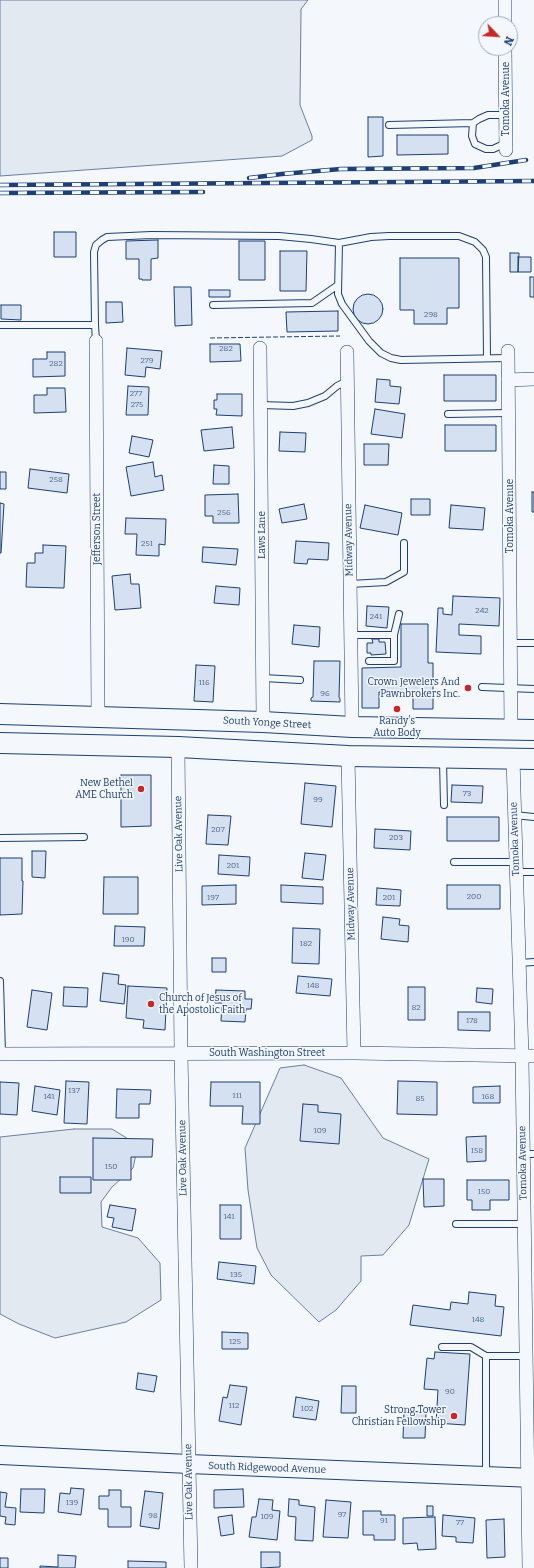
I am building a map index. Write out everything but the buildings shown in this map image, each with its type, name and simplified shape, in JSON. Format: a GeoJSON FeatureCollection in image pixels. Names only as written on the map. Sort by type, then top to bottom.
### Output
{"type":"FeatureCollection","features":[{"type":"Feature","properties":{"kind":"main road","name":"South Yonge Street"},"geometry":{"type":"LineString","coordinates":[[0,714],[263,722],[352,727],[534,730]]}},
{"type":"Feature","properties":{"kind":"main road"},"geometry":{"type":"LineString","coordinates":[[390,756],[404,748],[490,746],[500,741],[511,730]]}},
{"type":"Feature","properties":{"kind":"main road"},"geometry":{"type":"LineString","coordinates":[[0,743],[178,748],[348,756],[534,759]]}},
{"type":"Feature","properties":{"kind":"street"},"geometry":{"type":"LineString","coordinates":[[505,0],[505,16]]}},
{"type":"Feature","properties":{"kind":"street","name":"Tomoka Avenue"},"geometry":{"type":"LineString","coordinates":[[505,56],[506,146]]}},
{"type":"Feature","properties":{"kind":"street","name":"Jefferson Street"},"geometry":{"type":"LineString","coordinates":[[96,341],[98,718]]}},
{"type":"Feature","properties":{"kind":"street","name":"Laws Lane"},"geometry":{"type":"LineString","coordinates":[[260,348],[263,722]]}},
{"type":"Feature","properties":{"kind":"street","name":"Midway Avenue"},"geometry":{"type":"LineString","coordinates":[[347,352],[352,727]]}},
{"type":"Feature","properties":{"kind":"street","name":"Tomoka Avenue"},"geometry":{"type":"LineString","coordinates":[[508,355],[511,730]]}},
{"type":"Feature","properties":{"kind":"street"},"geometry":{"type":"LineString","coordinates":[[508,380],[534,379]]}},
{"type":"Feature","properties":{"kind":"street","name":"Live Oak Avenue"},"geometry":{"type":"LineString","coordinates":[[178,748],[181,1053],[191,1568]]}},
{"type":"Feature","properties":{"kind":"street","name":"Midway Avenue"},"geometry":{"type":"LineString","coordinates":[[348,756],[354,1053]]}},
{"type":"Feature","properties":{"kind":"street","name":"Tomoka Avenue"},"geometry":{"type":"LineString","coordinates":[[512,759],[519,963],[528,1056],[529,1154],[524,1224],[526,1356],[531,1478],[528,1568]]}},
{"type":"Feature","properties":{"kind":"street","name":"South Washington Street"},"geometry":{"type":"LineString","coordinates":[[1,1054],[354,1053],[528,1056]]}},
{"type":"Feature","properties":{"kind":"street","name":"South Ridgewood Avenue"},"geometry":{"type":"LineString","coordinates":[[0,1455],[531,1478]]}},
{"type":"Feature","properties":{"kind":"lane"},"geometry":{"type":"LineString","coordinates":[[389,125],[473,123],[488,115],[506,116]]}},
{"type":"Feature","properties":{"kind":"lane"},"geometry":{"type":"LineString","coordinates":[[473,123],[472,136],[475,144],[486,149],[506,146]]}},
{"type":"Feature","properties":{"kind":"lane"},"geometry":{"type":"LineString","coordinates":[[96,341],[94,252],[96,246],[108,237],[151,235],[279,236],[339,243],[371,237],[459,236],[475,242],[483,250],[486,257],[487,358]]}},
{"type":"Feature","properties":{"kind":"lane"},"geometry":{"type":"LineString","coordinates":[[339,243],[338,294],[342,304],[369,341],[381,353],[390,358],[401,360],[487,358],[508,355]]}},
{"type":"Feature","properties":{"kind":"lane"},"geometry":{"type":"LineString","coordinates":[[213,305],[312,304],[338,285]]}},
{"type":"Feature","properties":{"kind":"lane"},"geometry":{"type":"LineString","coordinates":[[0,325],[96,325]]}},
{"type":"Feature","properties":{"kind":"lane"},"geometry":{"type":"LineString","coordinates":[[261,405],[293,406],[308,403],[325,396],[337,386],[347,381]]}},
{"type":"Feature","properties":{"kind":"lane"},"geometry":{"type":"LineString","coordinates":[[448,414],[509,414]]}},
{"type":"Feature","properties":{"kind":"lane"},"geometry":{"type":"LineString","coordinates":[[350,584],[386,582],[404,572],[404,543]]}},
{"type":"Feature","properties":{"kind":"lane"},"geometry":{"type":"LineString","coordinates":[[369,661],[394,661],[394,635],[399,614]]}},
{"type":"Feature","properties":{"kind":"lane"},"geometry":{"type":"LineString","coordinates":[[350,635],[394,635]]}},
{"type":"Feature","properties":{"kind":"lane"},"geometry":{"type":"LineString","coordinates":[[510,643],[534,643]]}},
{"type":"Feature","properties":{"kind":"lane"},"geometry":{"type":"LineString","coordinates":[[263,678],[300,680]]}},
{"type":"Feature","properties":{"kind":"lane"},"geometry":{"type":"LineString","coordinates":[[482,687],[534,689]]}},
{"type":"Feature","properties":{"kind":"lane"},"geometry":{"type":"LineString","coordinates":[[443,757],[444,804]]}},
{"type":"Feature","properties":{"kind":"lane"},"geometry":{"type":"LineString","coordinates":[[514,815],[534,817]]}},
{"type":"Feature","properties":{"kind":"lane"},"geometry":{"type":"LineString","coordinates":[[0,838],[84,837]]}},
{"type":"Feature","properties":{"kind":"lane"},"geometry":{"type":"LineString","coordinates":[[454,862],[516,867],[534,872]]}},
{"type":"Feature","properties":{"kind":"lane"},"geometry":{"type":"LineString","coordinates":[[519,963],[534,962]]}},
{"type":"Feature","properties":{"kind":"lane"},"geometry":{"type":"LineString","coordinates":[[0,981],[1,1054]]}},
{"type":"Feature","properties":{"kind":"lane"},"geometry":{"type":"LineString","coordinates":[[456,1224],[524,1224]]}},
{"type":"Feature","properties":{"kind":"lane"},"geometry":{"type":"LineString","coordinates":[[442,1347],[471,1347],[486,1356],[526,1356]]}},
{"type":"Feature","properties":{"kind":"lane"},"geometry":{"type":"LineString","coordinates":[[486,1356],[486,1476]]}},
{"type":"Feature","properties":{"kind":"shaded area"},"geometry":{"type":"Polygon","coordinates":[[[0,0],[308,0],[301,9],[300,105],[312,136],[312,140],[282,156],[0,176],[0,0]]]}},
{"type":"Feature","properties":{"kind":"shaded area"},"geometry":{"type":"Polygon","coordinates":[[[304,1065],[341,1078],[383,1138],[429,1159],[409,1225],[383,1255],[361,1256],[361,1281],[336,1310],[319,1322],[271,1275],[257,1248],[248,1190],[245,1148],[280,1068],[304,1065]]]}},
{"type":"Feature","properties":{"kind":"shaded area"},"geometry":{"type":"Polygon","coordinates":[[[74,1129],[112,1129],[138,1145],[133,1168],[112,1187],[101,1202],[102,1227],[138,1238],[160,1263],[161,1300],[126,1322],[55,1338],[19,1324],[0,1314],[0,1137],[74,1129]]]}},
{"type":"Feature","properties":{"kind":"railway"},"geometry":{"type":"LineString","coordinates":[[249,178],[341,169],[474,168],[526,160]]}},
{"type":"Feature","properties":{"kind":"railway"},"geometry":{"type":"LineString","coordinates":[[0,185],[534,181]]}},
{"type":"Feature","properties":{"kind":"railway"},"geometry":{"type":"LineString","coordinates":[[0,193],[203,192]]}},
{"type":"Feature","properties":{"kind":"fence"},"geometry":{"type":"LineString","coordinates":[[210,338],[340,336]]}},
{"type":"Feature","properties":{"kind":"place","name":"Crown Jewelers And Pawnbrokers Inc."},"geometry":{"type":"Point","coordinates":[468,688]}},
{"type":"Feature","properties":{"kind":"place","name":"Randy's Auto Body"},"geometry":{"type":"Point","coordinates":[397,709]}},
{"type":"Feature","properties":{"kind":"place","name":"New Bethel AME Church"},"geometry":{"type":"Point","coordinates":[141,789]}},
{"type":"Feature","properties":{"kind":"place","name":"Church of Jesus of the Apostolic Faith"},"geometry":{"type":"Point","coordinates":[151,1004]}},
{"type":"Feature","properties":{"kind":"place","name":"Strong Tower Christian Fellowship"},"geometry":{"type":"Point","coordinates":[454,1416]}}]}
